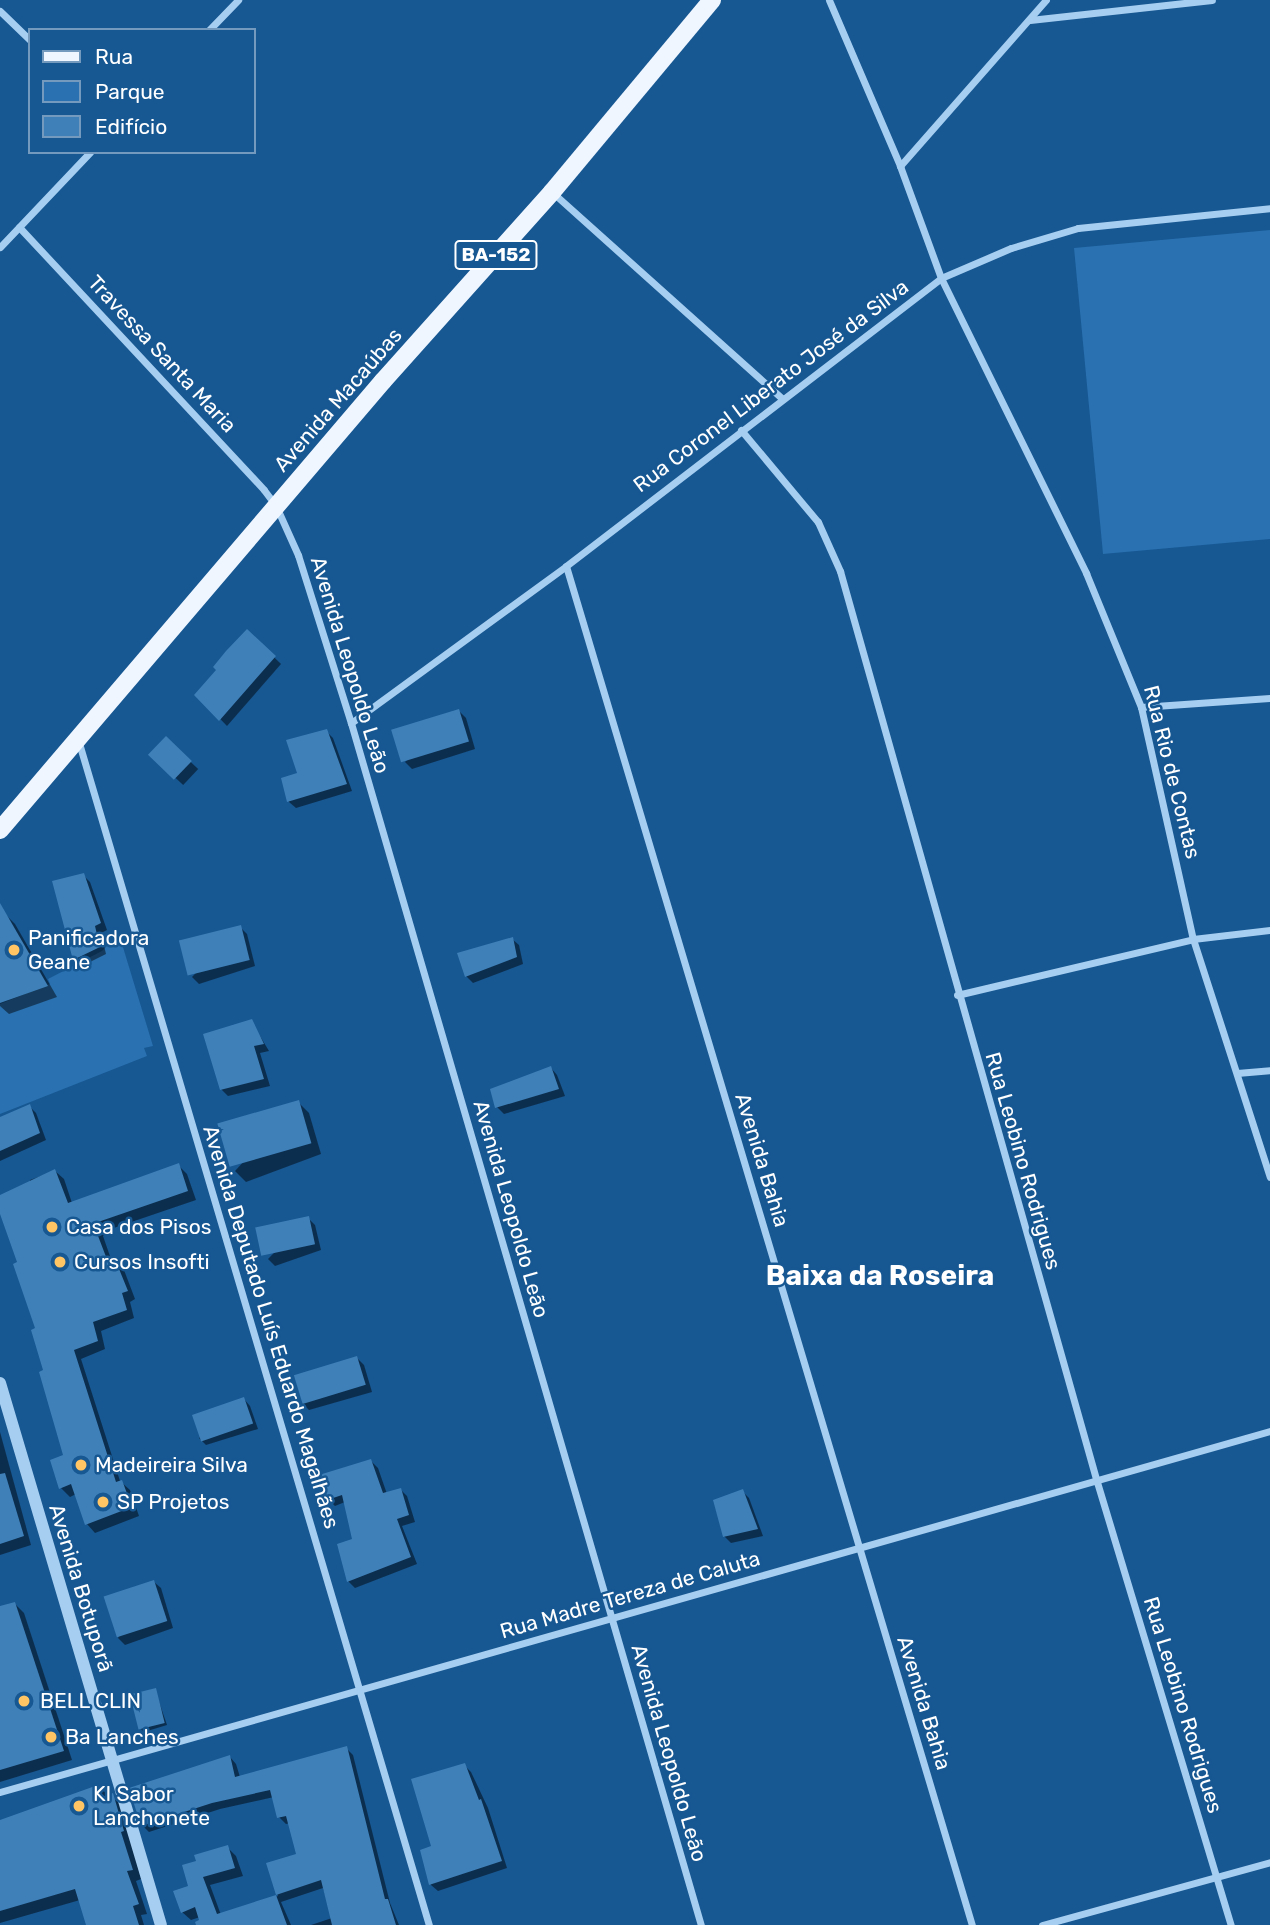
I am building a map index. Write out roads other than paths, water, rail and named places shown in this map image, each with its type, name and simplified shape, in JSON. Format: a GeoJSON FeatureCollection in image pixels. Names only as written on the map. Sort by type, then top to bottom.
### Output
{"type":"FeatureCollection","features":[{"type":"Feature","properties":{"kind":"main road","name":"Avenida Macaúbas"},"geometry":{"type":"LineString","coordinates":[[0,830],[276,506],[552,192],[712,0]]}},
{"type":"Feature","properties":{"kind":"street"},"geometry":{"type":"LineString","coordinates":[[211,28],[237,0]]}},
{"type":"Feature","properties":{"kind":"street","name":"Rua Rio de Contas"},"geometry":{"type":"LineString","coordinates":[[829,0],[900,166],[941,278],[1086,573],[1141,707],[1193,939],[1270,1177]]}},
{"type":"Feature","properties":{"kind":"street"},"geometry":{"type":"LineString","coordinates":[[900,166],[1046,0]]}},
{"type":"Feature","properties":{"kind":"street"},"geometry":{"type":"LineString","coordinates":[[1030,20],[1212,0]]}},
{"type":"Feature","properties":{"kind":"street"},"geometry":{"type":"LineString","coordinates":[[0,11],[28,38]]}},
{"type":"Feature","properties":{"kind":"street"},"geometry":{"type":"LineString","coordinates":[[0,247],[88,154]]}},
{"type":"Feature","properties":{"kind":"street"},"geometry":{"type":"LineString","coordinates":[[552,192],[783,399]]}},
{"type":"Feature","properties":{"kind":"street","name":"Rua Coronel Liberato José da Silva"},"geometry":{"type":"LineString","coordinates":[[351,723],[566,566],[941,278],[1035,239],[1078,228],[1270,208]]}},
{"type":"Feature","properties":{"kind":"street","name":"Travessa Santa Maria"},"geometry":{"type":"LineString","coordinates":[[19,227],[247,471],[276,506]]}},
{"type":"Feature","properties":{"kind":"street","name":"Rua Leobino Rodrigues"},"geometry":{"type":"LineString","coordinates":[[741,430],[805,505],[830,545],[863,651],[957,995],[1097,1482],[1231,1925]]}},
{"type":"Feature","properties":{"kind":"street","name":"Avenida Leopoldo Leão"},"geometry":{"type":"LineString","coordinates":[[276,506],[298,555],[351,723],[701,1925]]}},
{"type":"Feature","properties":{"kind":"street","name":"Avenida Bahia"},"geometry":{"type":"LineString","coordinates":[[566,566],[972,1925]]}},
{"type":"Feature","properties":{"kind":"street"},"geometry":{"type":"LineString","coordinates":[[1141,707],[1270,698]]}},
{"type":"Feature","properties":{"kind":"street","name":"Avenida Deputado Luís Eduardo Magalhães"},"geometry":{"type":"LineString","coordinates":[[78,739],[429,1925]]}},
{"type":"Feature","properties":{"kind":"street"},"geometry":{"type":"LineString","coordinates":[[957,995],[1193,939],[1270,930]]}},
{"type":"Feature","properties":{"kind":"street"},"geometry":{"type":"LineString","coordinates":[[1237,1073],[1270,1070]]}},
{"type":"Feature","properties":{"kind":"street","name":"Avenida Botuporã"},"geometry":{"type":"LineString","coordinates":[[0,1383],[161,1925]]}},
{"type":"Feature","properties":{"kind":"street","name":"Rua Madre Tereza de Caluta"},"geometry":{"type":"LineString","coordinates":[[0,1792],[1270,1431]]}},
{"type":"Feature","properties":{"kind":"street"},"geometry":{"type":"LineString","coordinates":[[1042,1925],[1270,1862]]}},
{"type":"Feature","properties":{"kind":"place","name":"Panificadora Geane"},"geometry":{"type":"Point","coordinates":[14,950]}},
{"type":"Feature","properties":{"kind":"place","name":"Casa dos Pisos"},"geometry":{"type":"Point","coordinates":[52,1227]}},
{"type":"Feature","properties":{"kind":"place","name":"Cursos Insofti"},"geometry":{"type":"Point","coordinates":[60,1262]}},
{"type":"Feature","properties":{"kind":"place","name":"Madeireira Silva"},"geometry":{"type":"Point","coordinates":[81,1465]}},
{"type":"Feature","properties":{"kind":"place","name":"SP Projetos"},"geometry":{"type":"Point","coordinates":[103,1502]}},
{"type":"Feature","properties":{"kind":"place","name":"BELL CLIN"},"geometry":{"type":"Point","coordinates":[24,1701]}},
{"type":"Feature","properties":{"kind":"place","name":"Ba Lanches"},"geometry":{"type":"Point","coordinates":[51,1737]}},
{"type":"Feature","properties":{"kind":"place","name":"KI Sabor Lanchonete"},"geometry":{"type":"Point","coordinates":[79,1806]}},
{"type":"Feature","properties":{"kind":"district","name":"Baixa da Roseira"},"geometry":{"type":"Point","coordinates":[880,1276]}}]}
